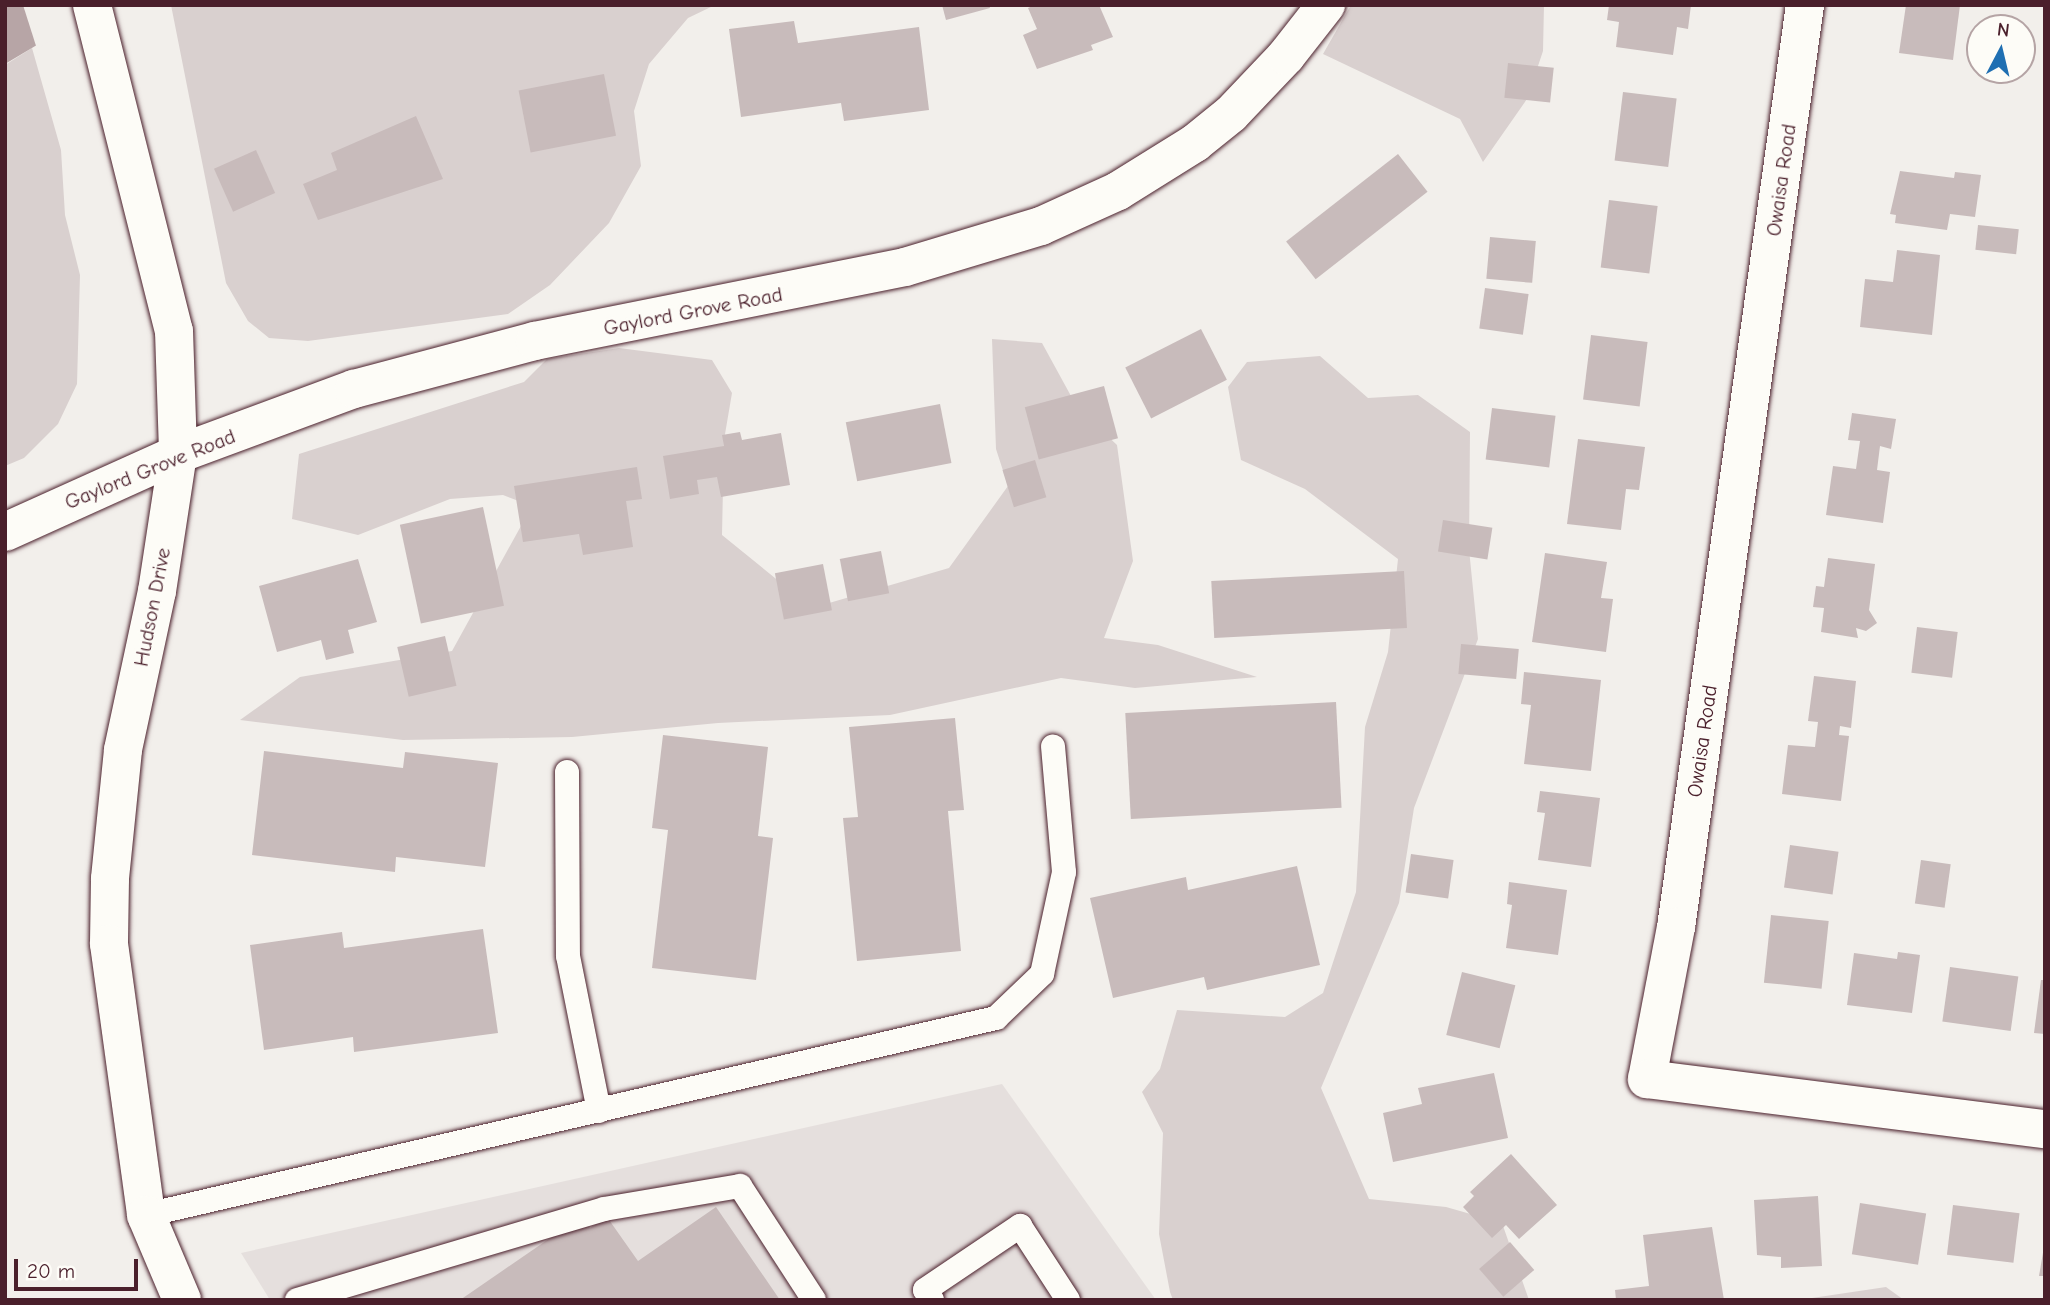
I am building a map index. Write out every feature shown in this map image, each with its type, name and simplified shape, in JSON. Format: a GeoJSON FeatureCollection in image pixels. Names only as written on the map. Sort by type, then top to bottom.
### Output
{"type":"FeatureCollection","features":[{"type":"Feature","properties":{"kind":"street","name":"Hudson Drive"},"geometry":{"type":"LineString","coordinates":[[92,5],[174,331],[178,454],[157,591],[123,750],[110,879],[109,944],[146,1215],[182,1300]]}},
{"type":"Feature","properties":{"kind":"street","name":"Gaylord Grove Road"},"geometry":{"type":"LineString","coordinates":[[5,532],[178,454],[354,389],[467,356],[905,267],[1041,226],[1118,191],[1195,143],[1231,114],[1286,57],[1326,5]]}},
{"type":"Feature","properties":{"kind":"street","name":"Owaisa Road"},"geometry":{"type":"LineString","coordinates":[[1805,5],[1676,927],[1647,1079],[2045,1129]]}},
{"type":"Feature","properties":{"kind":"lane"},"geometry":{"type":"LineString","coordinates":[[146,1215],[996,1018],[1042,974],[1064,872],[1054,746]]}},
{"type":"Feature","properties":{"kind":"lane"},"geometry":{"type":"LineString","coordinates":[[567,772],[568,956],[599,1111]]}},
{"type":"Feature","properties":{"kind":"lane"},"geometry":{"type":"LineString","coordinates":[[297,1300],[604,1209],[740,1186],[814,1300]]}},
{"type":"Feature","properties":{"kind":"lane"},"geometry":{"type":"LineString","coordinates":[[932,1300],[925,1290],[1020,1226],[1068,1300]]}},
{"type":"Feature","properties":{"kind":"shaded area"},"geometry":{"type":"Polygon","coordinates":[[[5,5],[104,5],[5,64],[5,5]]]}},
{"type":"Feature","properties":{"kind":"shaded area"},"geometry":{"type":"Polygon","coordinates":[[[171,5],[715,5],[688,18],[649,64],[634,111],[641,166],[609,223],[550,285],[508,314],[308,341],[269,338],[248,321],[226,283],[171,5]]]}},
{"type":"Feature","properties":{"kind":"shaded area"},"geometry":{"type":"Polygon","coordinates":[[[1351,5],[1544,5],[1543,51],[1527,99],[1483,162],[1460,119],[1323,54],[1351,5]]]}},
{"type":"Feature","properties":{"kind":"shaded area"},"geometry":{"type":"Polygon","coordinates":[[[32,48],[61,150],[65,215],[80,275],[77,384],[58,424],[24,458],[5,466],[5,65],[32,48]]]}},
{"type":"Feature","properties":{"kind":"shaded area"},"geometry":{"type":"Polygon","coordinates":[[[992,339],[1042,343],[1077,407],[1117,445],[1133,561],[1104,638],[1158,645],[1257,677],[1135,688],[1061,678],[890,715],[718,723],[572,737],[403,740],[240,720],[300,677],[452,651],[532,506],[503,495],[450,499],[358,535],[292,519],[299,454],[524,382],[547,359],[619,348],[712,360],[732,393],[724,440],[722,535],[812,608],[949,568],[1008,486],[996,449],[992,339]]]}},
{"type":"Feature","properties":{"kind":"shaded area"},"geometry":{"type":"Polygon","coordinates":[[[1320,356],[1368,398],[1418,395],[1470,432],[1469,549],[1478,639],[1414,808],[1399,903],[1321,1088],[1369,1199],[1446,1207],[1502,1223],[1529,1300],[1173,1300],[1170,1292],[1159,1234],[1163,1133],[1142,1092],[1160,1069],[1177,1010],[1285,1017],[1323,993],[1356,892],[1365,727],[1388,652],[1398,559],[1305,489],[1241,460],[1228,387],[1247,362],[1320,356]]]}},
{"type":"Feature","properties":{"kind":"shaded area"},"geometry":{"type":"Polygon","coordinates":[[[1002,1084],[1156,1300],[270,1300],[241,1253],[1002,1084]]]}},
{"type":"Feature","properties":{"kind":"shaded area"},"geometry":{"type":"Polygon","coordinates":[[[1886,1287],[1904,1300],[1811,1300],[1812,1298],[1886,1287]]]}},
{"type":"Feature","properties":{"kind":"pier"},"geometry":{"type":"Polygon","coordinates":[[[23,5],[107,5],[37,49],[23,5]]]}},
{"type":"Feature","properties":{"kind":"building"},"geometry":{"type":"Polygon","coordinates":[[[942,5],[989,5],[990,8],[946,20],[942,5]]]}},
{"type":"Feature","properties":{"kind":"building"},"geometry":{"type":"Polygon","coordinates":[[[1035,5],[1099,5],[1113,37],[1091,45],[1093,50],[1037,69],[1023,35],[1037,29],[1028,8],[1035,5]]]}},
{"type":"Feature","properties":{"kind":"building"},"geometry":{"type":"Polygon","coordinates":[[[1609,5],[1691,5],[1688,29],[1677,27],[1673,55],[1616,47],[1619,22],[1607,20],[1609,5]]]}},
{"type":"Feature","properties":{"kind":"building"},"geometry":{"type":"Polygon","coordinates":[[[1906,5],[1960,5],[1953,60],[1899,53],[1906,5]]]}},
{"type":"Feature","properties":{"kind":"building"},"geometry":{"type":"Polygon","coordinates":[[[794,21],[798,43],[919,27],[929,110],[844,121],[841,103],[741,117],[729,29],[794,21]]]}},
{"type":"Feature","properties":{"kind":"building"},"geometry":{"type":"Polygon","coordinates":[[[1508,63],[1554,68],[1550,103],[1504,98],[1508,63]]]}},
{"type":"Feature","properties":{"kind":"building"},"geometry":{"type":"Polygon","coordinates":[[[604,74],[616,136],[531,152],[519,91],[604,74]]]}},
{"type":"Feature","properties":{"kind":"building"},"geometry":{"type":"Polygon","coordinates":[[[1623,92],[1677,99],[1668,167],[1615,160],[1623,92]]]}},
{"type":"Feature","properties":{"kind":"building"},"geometry":{"type":"Polygon","coordinates":[[[416,116],[443,179],[318,220],[303,184],[337,170],[331,153],[416,116]]]}},
{"type":"Feature","properties":{"kind":"building"},"geometry":{"type":"Polygon","coordinates":[[[256,150],[275,193],[233,212],[214,169],[256,150]]]}},
{"type":"Feature","properties":{"kind":"building"},"geometry":{"type":"Polygon","coordinates":[[[1398,154],[1428,192],[1316,279],[1286,241],[1398,154]]]}},
{"type":"Feature","properties":{"kind":"building"},"geometry":{"type":"Polygon","coordinates":[[[1900,171],[1954,178],[1955,172],[1981,175],[1975,217],[1950,214],[1947,230],[1895,223],[1896,215],[1890,214],[1900,171]]]}},
{"type":"Feature","properties":{"kind":"building"},"geometry":{"type":"Polygon","coordinates":[[[1609,200],[1658,206],[1649,273],[1601,267],[1609,200]]]}},
{"type":"Feature","properties":{"kind":"building"},"geometry":{"type":"Polygon","coordinates":[[[1978,225],[2019,229],[2016,254],[1975,250],[1978,225]]]}},
{"type":"Feature","properties":{"kind":"building"},"geometry":{"type":"Polygon","coordinates":[[[1490,237],[1536,241],[1532,283],[1486,279],[1490,237]]]}},
{"type":"Feature","properties":{"kind":"building"},"geometry":{"type":"Polygon","coordinates":[[[1897,250],[1940,255],[1932,335],[1860,327],[1865,279],[1893,282],[1897,250]]]}},
{"type":"Feature","properties":{"kind":"building"},"geometry":{"type":"Polygon","coordinates":[[[1485,288],[1529,294],[1523,335],[1479,329],[1485,288]]]}},
{"type":"Feature","properties":{"kind":"building"},"geometry":{"type":"Polygon","coordinates":[[[1201,329],[1227,380],[1151,418],[1125,368],[1201,329]]]}},
{"type":"Feature","properties":{"kind":"building"},"geometry":{"type":"Polygon","coordinates":[[[1591,335],[1648,342],[1640,406],[1583,400],[1591,335]]]}},
{"type":"Feature","properties":{"kind":"building"},"geometry":{"type":"Polygon","coordinates":[[[1104,386],[1118,438],[1039,459],[1025,407],[1104,386]]]}},
{"type":"Feature","properties":{"kind":"building"},"geometry":{"type":"Polygon","coordinates":[[[940,404],[951,463],[857,481],[846,422],[940,404]]]}},
{"type":"Feature","properties":{"kind":"building"},"geometry":{"type":"Polygon","coordinates":[[[1492,408],[1556,416],[1549,467],[1486,460],[1492,408]]]}},
{"type":"Feature","properties":{"kind":"building"},"geometry":{"type":"Polygon","coordinates":[[[1852,413],[1896,419],[1891,449],[1880,446],[1877,470],[1890,472],[1883,523],[1826,515],[1833,466],[1856,469],[1860,441],[1848,440],[1852,413]]]}},
{"type":"Feature","properties":{"kind":"building"},"geometry":{"type":"Polygon","coordinates":[[[740,432],[742,440],[781,433],[790,485],[721,497],[717,477],[697,480],[699,494],[670,499],[663,456],[724,446],[722,435],[740,432]]]}},
{"type":"Feature","properties":{"kind":"building"},"geometry":{"type":"Polygon","coordinates":[[[1578,439],[1645,447],[1639,490],[1626,489],[1621,530],[1567,524],[1578,439]]]}},
{"type":"Feature","properties":{"kind":"building"},"geometry":{"type":"Polygon","coordinates":[[[1035,460],[1046,497],[1014,507],[1002,470],[1035,460]]]}},
{"type":"Feature","properties":{"kind":"building"},"geometry":{"type":"Polygon","coordinates":[[[637,467],[642,499],[626,501],[633,547],[583,555],[579,534],[523,542],[514,486],[637,467]]]}},
{"type":"Feature","properties":{"kind":"building"},"geometry":{"type":"Polygon","coordinates":[[[483,507],[504,606],[421,623],[400,525],[483,507]]]}},
{"type":"Feature","properties":{"kind":"building"},"geometry":{"type":"Polygon","coordinates":[[[1443,520],[1492,528],[1487,559],[1438,552],[1443,520]]]}},
{"type":"Feature","properties":{"kind":"building"},"geometry":{"type":"Polygon","coordinates":[[[881,551],[889,593],[848,601],[840,559],[881,551]]]}},
{"type":"Feature","properties":{"kind":"building"},"geometry":{"type":"Polygon","coordinates":[[[1545,553],[1607,562],[1601,598],[1613,599],[1606,652],[1532,642],[1545,553]]]}},
{"type":"Feature","properties":{"kind":"building"},"geometry":{"type":"Polygon","coordinates":[[[1828,558],[1875,564],[1869,610],[1877,623],[1866,631],[1856,628],[1858,638],[1821,632],[1824,608],[1813,607],[1816,586],[1824,587],[1828,558]]]}},
{"type":"Feature","properties":{"kind":"building"},"geometry":{"type":"Polygon","coordinates":[[[358,559],[377,622],[348,630],[354,653],[326,660],[321,640],[277,652],[259,586],[358,559]]]}},
{"type":"Feature","properties":{"kind":"building"},"geometry":{"type":"Polygon","coordinates":[[[823,564],[832,610],[784,619],[775,573],[823,564]]]}},
{"type":"Feature","properties":{"kind":"building"},"geometry":{"type":"Polygon","coordinates":[[[1404,571],[1407,628],[1214,638],[1211,581],[1404,571]]]}},
{"type":"Feature","properties":{"kind":"building"},"geometry":{"type":"Polygon","coordinates":[[[1917,627],[1958,632],[1952,678],[1911,673],[1917,627]]]}},
{"type":"Feature","properties":{"kind":"building"},"geometry":{"type":"Polygon","coordinates":[[[445,636],[456,686],[409,697],[397,647],[445,636]]]}},
{"type":"Feature","properties":{"kind":"building"},"geometry":{"type":"Polygon","coordinates":[[[1461,644],[1519,649],[1516,679],[1458,674],[1461,644]]]}},
{"type":"Feature","properties":{"kind":"building"},"geometry":{"type":"Polygon","coordinates":[[[1524,672],[1601,680],[1591,771],[1524,764],[1531,705],[1521,704],[1524,672]]]}},
{"type":"Feature","properties":{"kind":"building"},"geometry":{"type":"Polygon","coordinates":[[[1814,676],[1856,681],[1851,728],[1840,726],[1839,735],[1849,736],[1841,801],[1782,794],[1788,745],[1815,747],[1818,722],[1808,721],[1814,676]]]}},
{"type":"Feature","properties":{"kind":"building"},"geometry":{"type":"Polygon","coordinates":[[[1336,702],[1342,808],[1131,819],[1125,713],[1336,702]]]}},
{"type":"Feature","properties":{"kind":"building"},"geometry":{"type":"Polygon","coordinates":[[[955,718],[964,810],[948,811],[961,951],[857,961],[843,818],[858,817],[849,727],[955,718]]]}},
{"type":"Feature","properties":{"kind":"building"},"geometry":{"type":"Polygon","coordinates":[[[663,735],[768,747],[758,836],[773,838],[756,980],[652,968],[668,830],[652,828],[663,735]]]}},
{"type":"Feature","properties":{"kind":"building"},"geometry":{"type":"Polygon","coordinates":[[[264,751],[403,768],[405,752],[498,763],[485,867],[396,857],[395,872],[252,855],[264,751]]]}},
{"type":"Feature","properties":{"kind":"building"},"geometry":{"type":"Polygon","coordinates":[[[1540,791],[1600,798],[1591,867],[1538,860],[1545,813],[1537,812],[1540,791]]]}},
{"type":"Feature","properties":{"kind":"building"},"geometry":{"type":"Polygon","coordinates":[[[1790,845],[1839,852],[1833,894],[1784,888],[1790,845]]]}},
{"type":"Feature","properties":{"kind":"building"},"geometry":{"type":"Polygon","coordinates":[[[1411,854],[1454,860],[1448,899],[1406,893],[1411,854]]]}},
{"type":"Feature","properties":{"kind":"building"},"geometry":{"type":"Polygon","coordinates":[[[1921,860],[1951,864],[1945,908],[1915,904],[1921,860]]]}},
{"type":"Feature","properties":{"kind":"building"},"geometry":{"type":"Polygon","coordinates":[[[1297,866],[1320,965],[1207,990],[1204,977],[1113,998],[1090,898],[1186,877],[1188,890],[1297,866]]]}},
{"type":"Feature","properties":{"kind":"building"},"geometry":{"type":"Polygon","coordinates":[[[1509,882],[1567,890],[1558,955],[1506,948],[1512,905],[1507,904],[1509,882]]]}},
{"type":"Feature","properties":{"kind":"building"},"geometry":{"type":"Polygon","coordinates":[[[1771,915],[1829,921],[1822,989],[1764,983],[1771,915]]]}},
{"type":"Feature","properties":{"kind":"building"},"geometry":{"type":"Polygon","coordinates":[[[483,929],[498,1033],[354,1052],[353,1037],[264,1050],[250,945],[342,932],[344,948],[483,929]]]}},
{"type":"Feature","properties":{"kind":"building"},"geometry":{"type":"Polygon","coordinates":[[[1898,952],[1920,955],[1912,1013],[1847,1005],[1854,953],[1897,959],[1898,952]]]}},
{"type":"Feature","properties":{"kind":"building"},"geometry":{"type":"Polygon","coordinates":[[[1950,967],[2018,977],[2011,1031],[1942,1021],[1950,967]]]}},
{"type":"Feature","properties":{"kind":"building"},"geometry":{"type":"Polygon","coordinates":[[[1462,972],[1515,985],[1500,1048],[1446,1035],[1462,972]]]}},
{"type":"Feature","properties":{"kind":"building"},"geometry":{"type":"Polygon","coordinates":[[[2041,980],[2045,980],[2045,1034],[2034,1033],[2041,980]]]}},
{"type":"Feature","properties":{"kind":"building"},"geometry":{"type":"Polygon","coordinates":[[[1494,1073],[1508,1138],[1393,1162],[1383,1113],[1422,1104],[1418,1088],[1494,1073]]]}},
{"type":"Feature","properties":{"kind":"building"},"geometry":{"type":"Polygon","coordinates":[[[1511,1154],[1557,1205],[1519,1239],[1506,1225],[1492,1238],[1463,1207],[1474,1196],[1470,1192],[1511,1154]]]}},
{"type":"Feature","properties":{"kind":"building"},"geometry":{"type":"Polygon","coordinates":[[[1818,1196],[1822,1266],[1781,1268],[1781,1257],[1757,1255],[1754,1200],[1818,1196]]]}},
{"type":"Feature","properties":{"kind":"building"},"geometry":{"type":"Polygon","coordinates":[[[1860,1203],[1926,1213],[1918,1265],[1852,1254],[1860,1203]]]}},
{"type":"Feature","properties":{"kind":"building"},"geometry":{"type":"Polygon","coordinates":[[[1953,1205],[2020,1213],[2013,1263],[1947,1255],[1953,1205]]]}},
{"type":"Feature","properties":{"kind":"building"},"geometry":{"type":"Polygon","coordinates":[[[716,1207],[780,1300],[460,1300],[582,1216],[590,1228],[607,1217],[638,1261],[716,1207]]]}},
{"type":"Feature","properties":{"kind":"building"},"geometry":{"type":"Polygon","coordinates":[[[1712,1227],[1724,1300],[1616,1300],[1615,1290],[1649,1286],[1643,1235],[1712,1227]]]}},
{"type":"Feature","properties":{"kind":"building"},"geometry":{"type":"Polygon","coordinates":[[[2045,1241],[2045,1276],[2039,1276],[2045,1241]]]}},
{"type":"Feature","properties":{"kind":"building"},"geometry":{"type":"Polygon","coordinates":[[[1510,1242],[1534,1270],[1503,1297],[1479,1269],[1510,1242]]]}}]}
